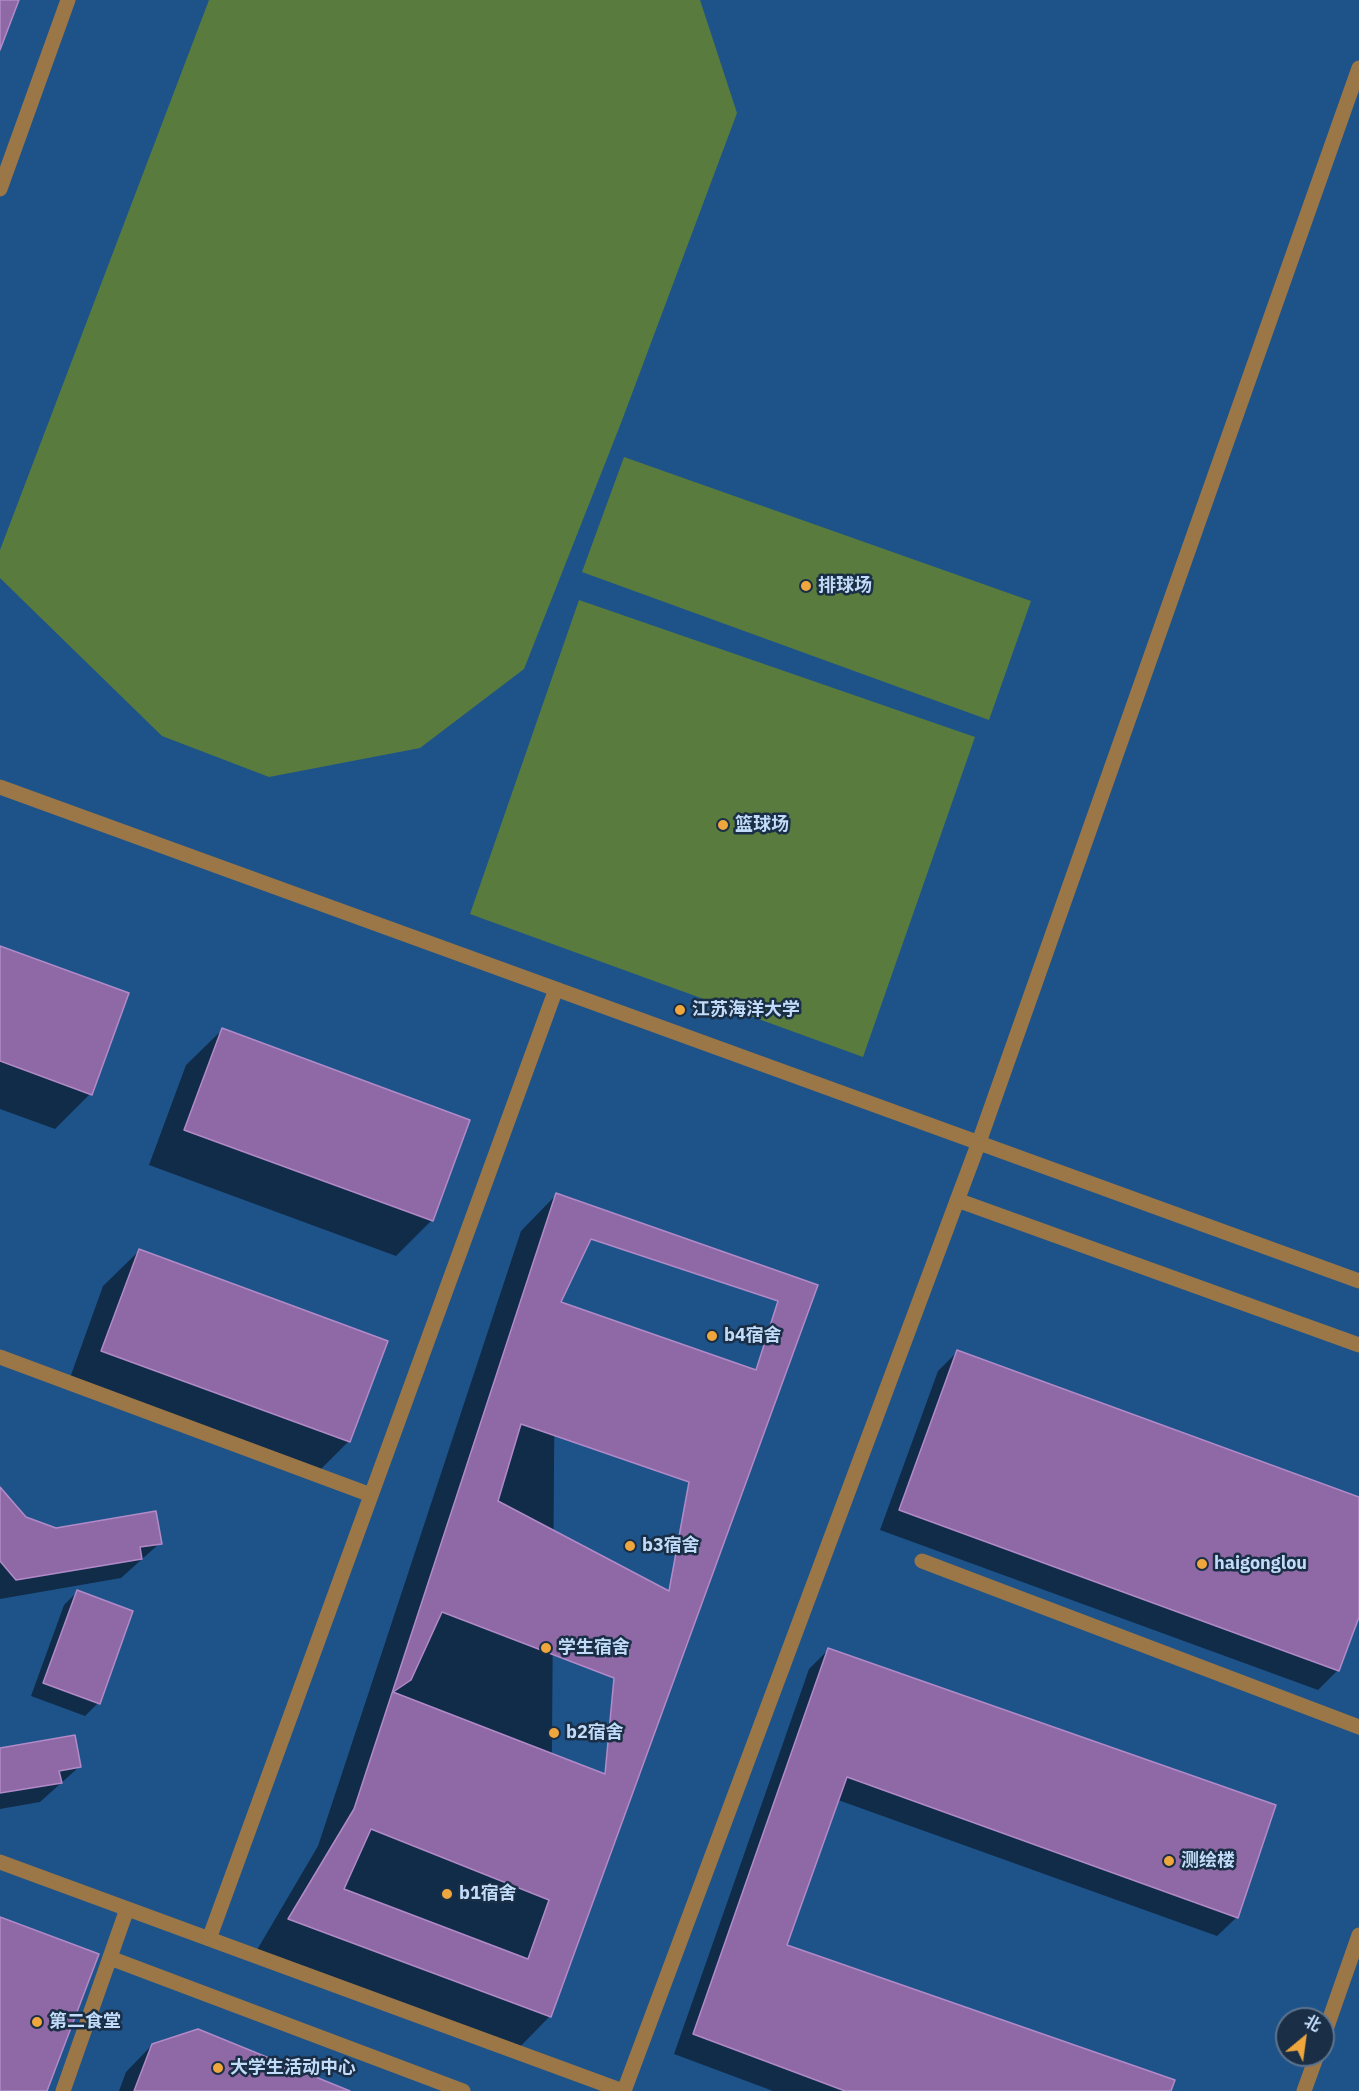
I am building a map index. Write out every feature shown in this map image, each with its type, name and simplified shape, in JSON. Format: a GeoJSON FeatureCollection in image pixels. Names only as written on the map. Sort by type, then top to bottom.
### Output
{"type":"FeatureCollection","features":[{"type":"Feature","properties":{"kind":"lane"},"geometry":{"type":"LineString","coordinates":[[0,189],[68,0]]}},
{"type":"Feature","properties":{"kind":"lane"},"geometry":{"type":"LineString","coordinates":[[0,1862],[623,2091],[979,1142],[1359,68]]}},
{"type":"Feature","properties":{"kind":"lane"},"geometry":{"type":"LineString","coordinates":[[0,787],[1359,1281]]}},
{"type":"Feature","properties":{"kind":"lane"},"geometry":{"type":"LineString","coordinates":[[209,1939],[556,988]]}},
{"type":"Feature","properties":{"kind":"lane"},"geometry":{"type":"LineString","coordinates":[[957,1200],[1359,1345]]}},
{"type":"Feature","properties":{"kind":"lane"},"geometry":{"type":"LineString","coordinates":[[0,1357],[371,1495]]}},
{"type":"Feature","properties":{"kind":"lane"},"geometry":{"type":"LineString","coordinates":[[922,1561],[1359,1727]]}},
{"type":"Feature","properties":{"kind":"lane"},"geometry":{"type":"LineString","coordinates":[[63,2091],[127,1909]]}},
{"type":"Feature","properties":{"kind":"lane"},"geometry":{"type":"LineString","coordinates":[[1334,2007],[1359,1935]]}},
{"type":"Feature","properties":{"kind":"lane"},"geometry":{"type":"LineString","coordinates":[[110,1958],[463,2091]]}},
{"type":"Feature","properties":{"kind":"lane"},"geometry":{"type":"LineString","coordinates":[[1304,2091],[1313,2067]]}},
{"type":"Feature","properties":{"kind":"shaded area","name":"江苏海洋大学"},"geometry":{"type":"Polygon","coordinates":[[[0,0],[1359,0],[1359,2091],[0,2091],[0,0]]]}},
{"type":"Feature","properties":{"kind":"green space"},"geometry":{"type":"Polygon","coordinates":[[[209,0],[700,0],[737,113],[621,423],[524,669],[420,748],[269,777],[162,736],[0,578],[0,550],[209,0]]]}},
{"type":"Feature","properties":{"kind":"green space","name":"排球场"},"geometry":{"type":"Polygon","coordinates":[[[624,457],[1031,601],[989,720],[582,572],[624,457]]]}},
{"type":"Feature","properties":{"kind":"green space","name":"篮球场"},"geometry":{"type":"Polygon","coordinates":[[[579,600],[975,737],[863,1057],[470,914],[579,600]]]}},
{"type":"Feature","properties":{"kind":"building"},"geometry":{"type":"Polygon","coordinates":[[[0,0],[19,0],[0,50],[0,0]]]}},
{"type":"Feature","properties":{"kind":"building"},"geometry":{"type":"Polygon","coordinates":[[[0,946],[129,993],[92,1095],[0,1061],[0,946]]]}},
{"type":"Feature","properties":{"kind":"building"},"geometry":{"type":"Polygon","coordinates":[[[222,1028],[470,1120],[433,1221],[184,1130],[222,1028]]]}},
{"type":"Feature","properties":{"kind":"building","name":"学生宿舍"},"geometry":{"type":"Polygon","coordinates":[[[556,1193],[818,1285],[551,2017],[288,1919],[354,1809],[556,1193]]]}},
{"type":"Feature","properties":{"kind":"building","name":"b4宿舍"},"geometry":{"type":"Polygon","coordinates":[[[591,1239],[778,1301],[756,1370],[561,1302],[591,1239]]]}},
{"type":"Feature","properties":{"kind":"building"},"geometry":{"type":"Polygon","coordinates":[[[139,1249],[388,1341],[350,1442],[101,1351],[139,1249]]]}},
{"type":"Feature","properties":{"kind":"building","name":"haigonglou"},"geometry":{"type":"Polygon","coordinates":[[[957,1350],[1359,1497],[1359,1617],[1339,1671],[899,1510],[957,1350]]]}},
{"type":"Feature","properties":{"kind":"building","name":"b3宿舍"},"geometry":{"type":"Polygon","coordinates":[[[521,1424],[689,1482],[669,1591],[498,1501],[521,1424]]]}},
{"type":"Feature","properties":{"kind":"building"},"geometry":{"type":"Polygon","coordinates":[[[0,1487],[26,1517],[56,1528],[156,1511],[162,1544],[140,1547],[142,1559],[16,1580],[0,1561],[0,1487]]]}},
{"type":"Feature","properties":{"kind":"building"},"geometry":{"type":"Polygon","coordinates":[[[77,1590],[133,1611],[100,1704],[43,1683],[77,1590]]]}},
{"type":"Feature","properties":{"kind":"building","name":"b2宿舍"},"geometry":{"type":"Polygon","coordinates":[[[442,1612],[614,1678],[605,1774],[393,1692],[411,1680],[442,1612]]]}},
{"type":"Feature","properties":{"kind":"building","name":"测绘楼"},"geometry":{"type":"Polygon","coordinates":[[[828,1648],[1276,1805],[1238,1918],[847,1777],[787,1945],[1175,2080],[1171,2091],[845,2091],[693,2034],[828,1648]]]}},
{"type":"Feature","properties":{"kind":"building"},"geometry":{"type":"Polygon","coordinates":[[[75,1735],[81,1767],[59,1771],[62,1783],[0,1793],[0,1748],[75,1735]]]}},
{"type":"Feature","properties":{"kind":"building","name":"b1宿舍"},"geometry":{"type":"Polygon","coordinates":[[[371,1829],[549,1900],[528,1959],[344,1889],[371,1829]]]}},
{"type":"Feature","properties":{"kind":"building","name":"第二食堂"},"geometry":{"type":"Polygon","coordinates":[[[0,1917],[99,1954],[47,2091],[0,2091],[0,1917]]]}},
{"type":"Feature","properties":{"kind":"building","name":"大学生活动中心"},"geometry":{"type":"Polygon","coordinates":[[[198,2029],[350,2091],[134,2091],[152,2044],[198,2029]]]}},
{"type":"Feature","properties":{"kind":"place","name":"排球场"},"geometry":{"type":"Point","coordinates":[806,586]}},
{"type":"Feature","properties":{"kind":"place","name":"篮球场"},"geometry":{"type":"Point","coordinates":[723,825]}},
{"type":"Feature","properties":{"kind":"place","name":"江苏海洋大学"},"geometry":{"type":"Point","coordinates":[680,1010]}},
{"type":"Feature","properties":{"kind":"place","name":"b4宿舍"},"geometry":{"type":"Point","coordinates":[712,1336]}},
{"type":"Feature","properties":{"kind":"place","name":"b3宿舍"},"geometry":{"type":"Point","coordinates":[630,1546]}},
{"type":"Feature","properties":{"kind":"place","name":"haigonglou"},"geometry":{"type":"Point","coordinates":[1202,1564]}},
{"type":"Feature","properties":{"kind":"place","name":"学生宿舍"},"geometry":{"type":"Point","coordinates":[546,1648]}},
{"type":"Feature","properties":{"kind":"place","name":"b2宿舍"},"geometry":{"type":"Point","coordinates":[554,1733]}},
{"type":"Feature","properties":{"kind":"place","name":"测绘楼"},"geometry":{"type":"Point","coordinates":[1169,1861]}},
{"type":"Feature","properties":{"kind":"place","name":"b1宿舍"},"geometry":{"type":"Point","coordinates":[447,1894]}},
{"type":"Feature","properties":{"kind":"place","name":"第二食堂"},"geometry":{"type":"Point","coordinates":[37,2022]}},
{"type":"Feature","properties":{"kind":"place","name":"大学生活动中心"},"geometry":{"type":"Point","coordinates":[218,2068]}}]}
